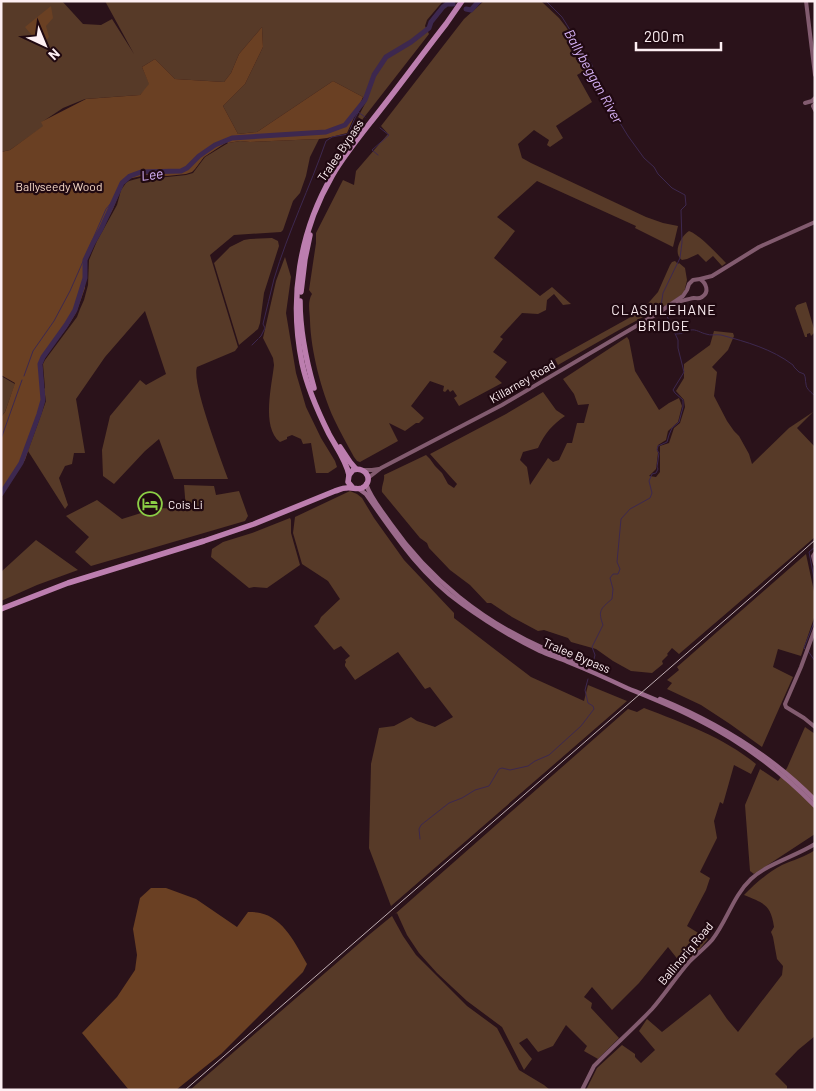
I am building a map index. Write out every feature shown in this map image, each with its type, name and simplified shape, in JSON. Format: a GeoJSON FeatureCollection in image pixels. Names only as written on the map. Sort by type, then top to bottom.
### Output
{"type":"FeatureCollection","features":[{"type":"Feature","properties":{"kind":"highway","name":"Tralee Bypass"},"geometry":{"type":"LineString","coordinates":[[356,469],[340,447],[325,417],[315,393],[306,362],[300,314],[301,286],[305,259],[316,216],[338,173],[463,2]]}},
{"type":"Feature","properties":{"kind":"highway","name":"Tralee Bypass"},"geometry":{"type":"LineString","coordinates":[[348,477],[346,465],[311,394],[303,364],[296,313],[298,277],[305,240],[321,196],[340,163],[457,11]]}},
{"type":"Feature","properties":{"kind":"highway"},"geometry":{"type":"LineString","coordinates":[[1,610],[68,583],[254,524],[343,488],[356,488],[367,481],[364,470],[356,469],[352,471],[335,491]]}},
{"type":"Feature","properties":{"kind":"highway"},"geometry":{"type":"LineString","coordinates":[[348,477],[349,485],[356,488]]}},
{"type":"Feature","properties":{"kind":"main road"},"geometry":{"type":"LineString","coordinates":[[806,1],[815,75]]}},
{"type":"Feature","properties":{"kind":"main road"},"geometry":{"type":"LineString","coordinates":[[805,103],[815,98]]}},
{"type":"Feature","properties":{"kind":"main road"},"geometry":{"type":"LineString","coordinates":[[815,104],[812,106],[815,110]]}},
{"type":"Feature","properties":{"kind":"main road"},"geometry":{"type":"LineString","coordinates":[[717,273],[706,286],[704,295],[699,298],[691,296],[688,290],[690,282],[717,273],[759,247],[815,222]]}},
{"type":"Feature","properties":{"kind":"main road"},"geometry":{"type":"LineString","coordinates":[[700,279],[706,286]]}},
{"type":"Feature","properties":{"kind":"main road","name":"Killarney Road"},"geometry":{"type":"LineString","coordinates":[[364,470],[381,468],[502,405],[671,305],[688,290]]}},
{"type":"Feature","properties":{"kind":"main road","name":"Killarney Road"},"geometry":{"type":"LineString","coordinates":[[671,305],[694,298]]}},
{"type":"Feature","properties":{"kind":"main road","name":"Killarney Road"},"geometry":{"type":"LineString","coordinates":[[367,481],[381,468]]}},
{"type":"Feature","properties":{"kind":"main road","name":"Tralee Bypass"},"geometry":{"type":"LineString","coordinates":[[367,481],[375,502],[416,556],[464,601],[498,624],[544,649],[711,723],[752,747],[781,769],[815,800]]}},
{"type":"Feature","properties":{"kind":"main road","name":"Tralee Bypass"},"geometry":{"type":"LineString","coordinates":[[356,488],[366,494],[393,534],[417,563],[461,603],[494,626],[541,651],[638,691]]}},
{"type":"Feature","properties":{"kind":"main road"},"geometry":{"type":"LineString","coordinates":[[815,553],[813,556],[815,564]]}},
{"type":"Feature","properties":{"kind":"main road"},"geometry":{"type":"LineString","coordinates":[[815,629],[785,704],[786,707],[815,727]]}},
{"type":"Feature","properties":{"kind":"main road","name":"Tralee Bypass"},"geometry":{"type":"LineString","coordinates":[[647,695],[732,738],[786,779],[815,806]]}},
{"type":"Feature","properties":{"kind":"main road","name":"Ballinorig Road"},"geometry":{"type":"LineString","coordinates":[[582,1090],[594,1066],[637,1026],[692,959],[717,934],[744,886],[760,872],[815,844]]}},
{"type":"Feature","properties":{"kind":"shaded area"},"geometry":{"type":"Polygon","coordinates":[[[1,1],[62,1],[83,24],[101,25],[112,19],[134,54],[105,1],[443,1],[427,20],[425,26],[429,34],[362,120],[358,117],[367,100],[333,81],[257,132],[238,134],[223,106],[245,84],[263,47],[262,27],[239,54],[231,73],[224,82],[175,79],[155,59],[142,67],[150,85],[140,95],[85,99],[63,108],[42,122],[44,126],[10,150],[1,152],[1,1]]]}},
{"type":"Feature","properties":{"kind":"shaded area"},"geometry":{"type":"Polygon","coordinates":[[[484,1],[541,1],[566,27],[591,67],[577,75],[592,102],[556,126],[563,138],[550,147],[547,145],[549,140],[534,130],[518,144],[522,158],[646,217],[678,226],[673,247],[635,228],[636,226],[537,181],[497,217],[515,231],[494,258],[540,296],[552,287],[571,304],[563,305],[554,294],[547,300],[546,310],[538,314],[522,313],[500,337],[503,339],[493,352],[507,362],[495,377],[502,383],[459,406],[454,398],[457,396],[453,390],[450,392],[448,389],[445,392],[443,391],[444,386],[430,381],[411,406],[424,418],[405,431],[389,423],[398,441],[360,462],[354,457],[329,408],[315,358],[309,307],[312,294],[309,290],[316,233],[343,180],[354,185],[356,171],[388,134],[381,126],[464,19],[484,1]]]}},
{"type":"Feature","properties":{"kind":"shaded area"},"geometry":{"type":"Polygon","coordinates":[[[319,139],[310,157],[300,193],[293,201],[283,230],[281,232],[234,235],[210,255],[238,347],[235,351],[197,367],[196,375],[202,404],[228,479],[174,479],[159,439],[114,484],[103,476],[102,450],[110,416],[140,380],[146,385],[166,374],[145,311],[105,357],[76,399],[85,453],[74,453],[72,464],[65,466],[59,478],[68,505],[65,509],[28,451],[46,401],[43,364],[77,317],[88,285],[89,260],[117,205],[121,190],[129,181],[140,178],[167,177],[193,173],[205,157],[228,143],[319,139]]]}},
{"type":"Feature","properties":{"kind":"shaded area"},"geometry":{"type":"Polygon","coordinates":[[[689,231],[703,241],[726,263],[722,266],[713,256],[706,262],[698,254],[682,260],[679,257],[678,249],[683,237],[689,231]]]}},
{"type":"Feature","properties":{"kind":"shaded area"},"geometry":{"type":"Polygon","coordinates":[[[272,238],[278,241],[279,246],[264,293],[260,323],[258,329],[239,345],[214,263],[230,247],[244,240],[272,238]]]}},
{"type":"Feature","properties":{"kind":"shaded area"},"geometry":{"type":"Polygon","coordinates":[[[285,257],[291,277],[286,313],[296,373],[306,407],[337,467],[328,473],[316,473],[311,443],[303,444],[301,439],[292,435],[280,442],[274,435],[269,416],[274,365],[273,358],[263,338],[276,281],[285,257]]]}},
{"type":"Feature","properties":{"kind":"shaded area"},"geometry":{"type":"Polygon","coordinates":[[[675,261],[685,268],[687,280],[684,293],[664,307],[663,305],[558,365],[555,359],[644,308],[658,292],[670,265],[675,261]]]}},
{"type":"Feature","properties":{"kind":"shaded area"},"geometry":{"type":"Polygon","coordinates":[[[806,302],[815,332],[811,336],[810,333],[807,334],[807,337],[805,337],[795,308],[797,305],[806,302]]]}},
{"type":"Feature","properties":{"kind":"shaded area"},"geometry":{"type":"Polygon","coordinates":[[[714,331],[733,333],[734,336],[728,350],[712,367],[717,372],[714,396],[727,421],[739,436],[752,464],[789,428],[813,412],[797,428],[815,447],[815,537],[679,654],[672,648],[662,661],[663,664],[652,673],[631,671],[596,649],[571,642],[568,638],[544,630],[538,631],[491,603],[487,603],[470,585],[450,570],[429,548],[427,543],[420,538],[382,492],[384,475],[426,455],[442,473],[448,484],[454,488],[457,484],[430,454],[543,392],[556,410],[565,416],[549,430],[538,448],[523,452],[520,460],[527,467],[530,485],[548,458],[553,462],[559,460],[567,443],[572,443],[577,423],[584,423],[589,404],[578,405],[574,394],[563,379],[627,337],[635,371],[659,410],[679,398],[682,406],[678,422],[668,431],[666,440],[658,445],[656,469],[649,476],[656,477],[660,472],[660,446],[669,443],[674,428],[680,423],[685,407],[684,400],[676,391],[684,378],[684,364],[710,345],[714,331]]]}},
{"type":"Feature","properties":{"kind":"shaded area"},"geometry":{"type":"Polygon","coordinates":[[[1,376],[15,384],[5,412],[1,417],[1,376]]]}},
{"type":"Feature","properties":{"kind":"shaded area"},"geometry":{"type":"Polygon","coordinates":[[[184,485],[214,486],[216,495],[239,491],[248,516],[245,521],[91,566],[75,552],[89,537],[66,516],[97,500],[122,519],[157,508],[186,509],[184,485]]]}},
{"type":"Feature","properties":{"kind":"shaded area"},"geometry":{"type":"Polygon","coordinates":[[[350,491],[362,498],[404,560],[454,613],[454,618],[531,677],[584,701],[588,685],[627,701],[391,906],[369,848],[371,764],[379,728],[394,726],[411,717],[435,727],[453,717],[430,687],[425,689],[398,652],[355,680],[345,666],[345,660],[350,656],[341,646],[334,650],[314,626],[340,599],[328,581],[302,564],[293,533],[295,517],[350,491]]]}},
{"type":"Feature","properties":{"kind":"shaded area"},"geometry":{"type":"Polygon","coordinates":[[[290,518],[291,533],[300,565],[267,588],[249,588],[211,557],[212,549],[223,542],[290,518]]]}},
{"type":"Feature","properties":{"kind":"shaded area"},"geometry":{"type":"Polygon","coordinates":[[[36,540],[78,570],[1,601],[1,572],[36,540]]]}},
{"type":"Feature","properties":{"kind":"shaded area"},"geometry":{"type":"Polygon","coordinates":[[[806,554],[815,596],[815,615],[801,656],[778,649],[773,667],[793,677],[762,747],[701,705],[667,689],[672,683],[667,680],[679,670],[677,667],[806,554]]]}},
{"type":"Feature","properties":{"kind":"shaded area"},"geometry":{"type":"Polygon","coordinates":[[[644,708],[716,738],[756,764],[751,774],[734,765],[723,804],[720,802],[714,821],[717,838],[700,872],[710,878],[706,890],[687,926],[708,939],[683,966],[668,947],[639,983],[612,1010],[592,987],[584,997],[592,1003],[591,1008],[619,1038],[598,1059],[584,1051],[587,1046],[566,1025],[553,1046],[538,1052],[527,1038],[519,1043],[532,1059],[524,1070],[502,1027],[467,1001],[437,973],[419,953],[407,935],[397,913],[395,914],[628,709],[637,712],[644,708]]]}},
{"type":"Feature","properties":{"kind":"shaded area"},"geometry":{"type":"Polygon","coordinates":[[[805,727],[815,734],[815,834],[754,874],[750,871],[745,805],[760,769],[778,781],[787,768],[805,727]]]}},
{"type":"Feature","properties":{"kind":"shaded area"},"geometry":{"type":"Polygon","coordinates":[[[815,850],[815,1036],[798,1050],[775,1074],[787,1086],[787,1090],[586,1090],[597,1068],[622,1045],[635,1054],[635,1057],[641,1063],[655,1050],[639,1031],[647,1019],[662,1032],[710,994],[738,1032],[782,975],[783,966],[777,959],[771,932],[774,927],[771,913],[765,905],[744,895],[777,868],[815,850]]]}},
{"type":"Feature","properties":{"kind":"shaded area"},"geometry":{"type":"Polygon","coordinates":[[[392,916],[416,955],[467,1006],[497,1028],[519,1070],[550,1090],[190,1090],[370,934],[392,916]]]}},
{"type":"Feature","properties":{"kind":"green space"},"geometry":{"type":"Polygon","coordinates":[[[51,6],[53,18],[46,26],[49,37],[41,46],[25,27],[51,6]]]}},
{"type":"Feature","properties":{"kind":"green space","name":"Ballyseedy Wood"},"geometry":{"type":"Polygon","coordinates":[[[262,27],[263,47],[245,84],[223,106],[238,134],[257,132],[333,81],[363,97],[347,133],[319,139],[227,142],[204,157],[192,172],[167,176],[146,175],[128,179],[123,184],[113,209],[86,260],[85,288],[76,313],[44,358],[42,364],[45,401],[25,460],[1,498],[1,417],[5,412],[15,383],[1,375],[1,152],[10,150],[43,126],[41,122],[86,99],[140,95],[149,84],[142,67],[155,59],[175,79],[224,82],[231,73],[239,54],[262,27]]]}},
{"type":"Feature","properties":{"kind":"green space"},"geometry":{"type":"Polygon","coordinates":[[[151,888],[166,888],[196,899],[237,927],[248,912],[268,916],[283,926],[307,964],[303,972],[221,1054],[176,1090],[129,1090],[82,1033],[117,997],[135,970],[137,955],[133,929],[140,898],[151,888]]]}},
{"type":"Feature","properties":{"kind":"waterway","name":"Lee"},"geometry":{"type":"LineString","coordinates":[[466,9],[471,10],[479,1]]}},
{"type":"Feature","properties":{"kind":"waterway","name":"Ballybeggan River"},"geometry":{"type":"LineString","coordinates":[[546,1],[562,17],[592,65],[592,71],[598,87],[628,136],[658,174],[672,188],[685,195],[686,205],[681,210],[682,242],[680,258],[663,293],[661,306]]}},
{"type":"Feature","properties":{"kind":"waterway","name":"Lee"},"geometry":{"type":"LineString","coordinates":[[1,494],[21,463],[39,414],[43,400],[40,364],[75,310],[85,278],[85,260],[122,183],[130,176],[141,172],[181,171],[215,145],[232,138],[326,132],[345,125],[365,100],[374,75],[386,57],[411,42],[429,28],[431,22],[443,7],[447,4],[453,4]]}},
{"type":"Feature","properties":{"kind":"waterway"},"geometry":{"type":"LineString","coordinates":[[259,338],[265,328],[263,324],[280,261],[326,141],[332,137],[348,134],[365,100]]}},
{"type":"Feature","properties":{"kind":"waterway"},"geometry":{"type":"LineString","coordinates":[[358,112],[365,117]]}},
{"type":"Feature","properties":{"kind":"waterway"},"geometry":{"type":"LineString","coordinates":[[378,155],[372,150],[389,135],[380,128]]}},
{"type":"Feature","properties":{"kind":"waterway"},"geometry":{"type":"LineString","coordinates":[[24,376],[33,351],[54,321],[70,291],[106,209],[115,198]]}},
{"type":"Feature","properties":{"kind":"waterway"},"geometry":{"type":"LineString","coordinates":[[594,659],[595,655],[592,647],[603,625],[600,613],[612,599],[613,589],[610,578],[613,574],[618,574],[620,569],[617,562],[621,519],[630,509],[650,498],[652,493],[649,481],[652,474],[656,473],[658,469],[658,446],[667,442],[672,428],[679,422],[683,407],[683,400],[673,390],[684,372],[678,340],[666,314]]}},
{"type":"Feature","properties":{"kind":"waterway","name":"Ballybeggan River"},"geometry":{"type":"LineString","coordinates":[[676,334],[695,330],[708,335],[721,335],[768,350],[785,359],[799,372],[804,374],[806,386],[815,396]]}},
{"type":"Feature","properties":{"kind":"waterway"},"geometry":{"type":"LineString","coordinates":[[252,345],[258,339]]}},
{"type":"Feature","properties":{"kind":"waterway"},"geometry":{"type":"LineString","coordinates":[[1,439],[22,380]]}},
{"type":"Feature","properties":{"kind":"waterway","name":"Ballybeggan River"},"geometry":{"type":"LineString","coordinates":[[815,547],[809,552],[815,583]]}},
{"type":"Feature","properties":{"kind":"waterway","name":"Ballybeggan River"},"geometry":{"type":"LineString","coordinates":[[805,649],[815,620]]}},
{"type":"Feature","properties":{"kind":"waterway","name":"Ballybeggan River"},"geometry":{"type":"LineString","coordinates":[[808,651],[815,661]]}},
{"type":"Feature","properties":{"kind":"waterway"},"geometry":{"type":"LineString","coordinates":[[420,839],[419,829],[421,825],[449,803],[475,790],[489,786],[499,769],[510,770],[528,766],[549,755],[581,726],[594,709],[588,703],[585,690],[588,679]]}},
{"type":"Feature","properties":{"kind":"railway"},"geometry":{"type":"LineString","coordinates":[[185,1090],[815,540]]}},
{"type":"Feature","properties":{"kind":"place","name":"Cois Li"},"geometry":{"type":"Point","coordinates":[150,504]}},
{"type":"Feature","properties":{"kind":"district","name":"CLASHLEHANE BRIDGE"},"geometry":{"type":"Point","coordinates":[664,318]}}]}
